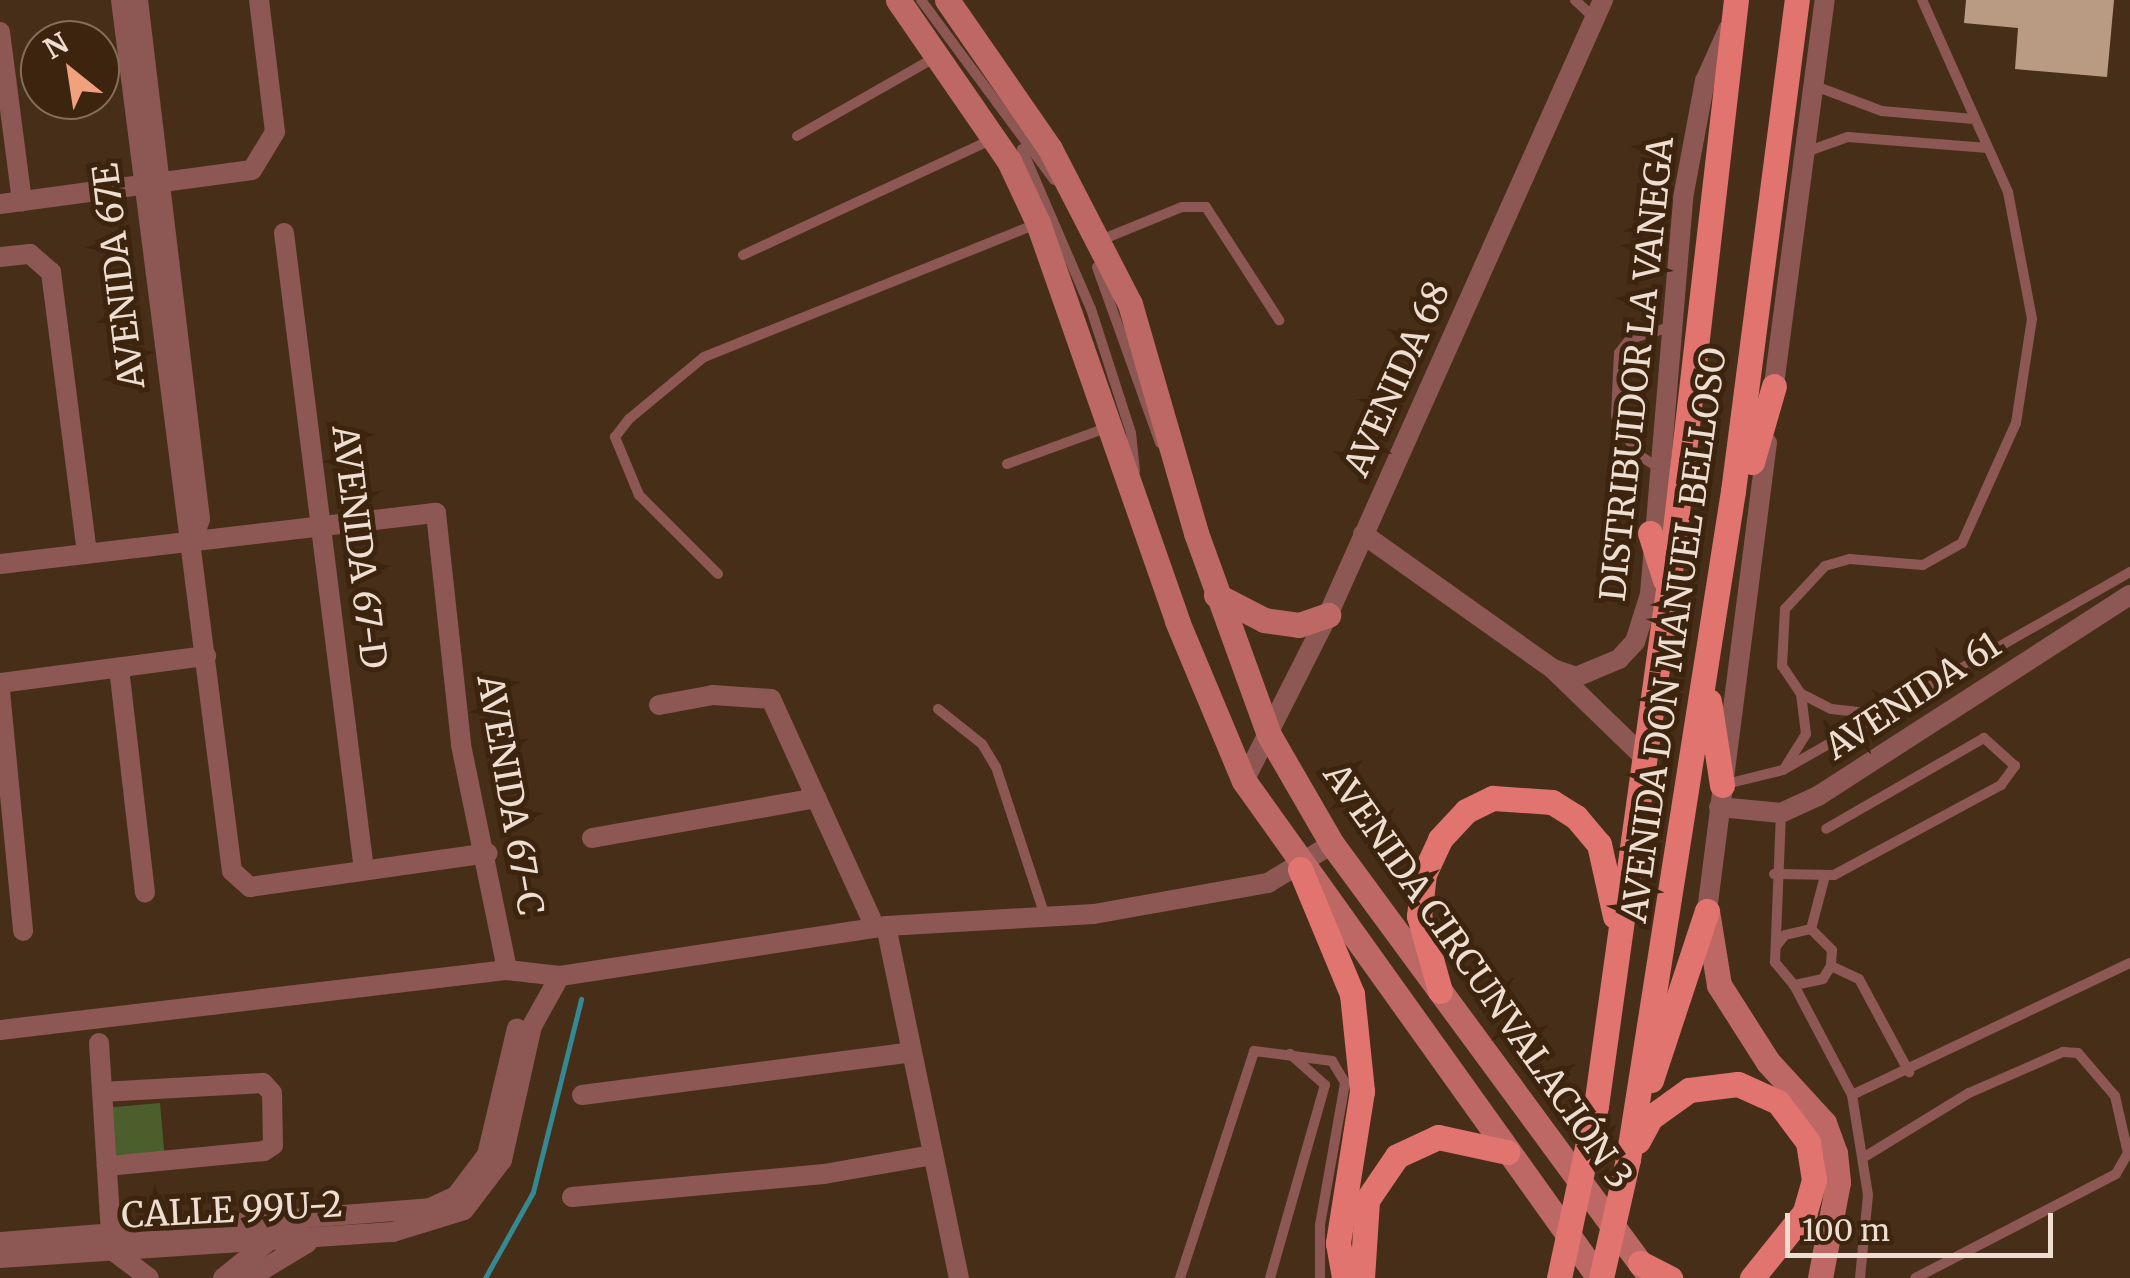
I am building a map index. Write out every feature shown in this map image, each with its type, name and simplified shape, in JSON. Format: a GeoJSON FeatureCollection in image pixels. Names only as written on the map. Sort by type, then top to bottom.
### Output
{"type":"FeatureCollection","features":[{"type":"Feature","properties":{"kind":"main road"},"geometry":{"type":"LineString","coordinates":[[898,0],[994,139],[1038,223],[1138,506],[1244,781],[1300,868],[1600,1278]]}},
{"type":"Feature","properties":{"kind":"main road","name":"AVENIDA CIRCUNVALACIÓN 3"},"geometry":{"type":"LineString","coordinates":[[947,0],[1050,149],[1130,304],[1216,595],[1269,735],[1332,844],[1645,1270]]}},
{"type":"Feature","properties":{"kind":"main road","name":"AVENIDA DON MANUEL BELLOSO"},"geometry":{"type":"LineString","coordinates":[[1600,1278],[1628,1159],[1706,676],[1797,0]]}},
{"type":"Feature","properties":{"kind":"main road","name":"AVENIDA DON MANUEL BELLOSO"},"geometry":{"type":"LineString","coordinates":[[1559,1278],[1596,1106],[1646,759],[1663,576],[1735,7]]}},
{"type":"Feature","properties":{"kind":"main road"},"geometry":{"type":"LineString","coordinates":[[1733,491],[1751,466],[1774,386]]}},
{"type":"Feature","properties":{"kind":"main road"},"geometry":{"type":"LineString","coordinates":[[1650,533],[1663,576]]}},
{"type":"Feature","properties":{"kind":"main road"},"geometry":{"type":"LineString","coordinates":[[1216,595],[1264,620],[1299,624],[1328,615]]}},
{"type":"Feature","properties":{"kind":"main road"},"geometry":{"type":"LineString","coordinates":[[1706,676],[1721,796]]}},
{"type":"Feature","properties":{"kind":"main road"},"geometry":{"type":"LineString","coordinates":[[1440,991],[1418,916],[1424,874],[1440,839],[1466,811],[1494,798],[1552,802],[1576,817],[1607,867],[1619,943]]}},
{"type":"Feature","properties":{"kind":"main road"},"geometry":{"type":"LineString","coordinates":[[1300,868],[1352,994],[1362,1091],[1338,1243],[1344,1278]]}},
{"type":"Feature","properties":{"kind":"main road"},"geometry":{"type":"LineString","coordinates":[[1635,1117],[1679,1014],[1707,911]]}},
{"type":"Feature","properties":{"kind":"main road"},"geometry":{"type":"LineString","coordinates":[[1707,911],[1719,985],[1768,1062],[1813,1107],[1835,1153],[1838,1182],[1820,1278]]}},
{"type":"Feature","properties":{"kind":"main road"},"geometry":{"type":"LineString","coordinates":[[1628,1159],[1650,1118],[1689,1090],[1738,1084],[1778,1102],[1808,1142],[1814,1180],[1805,1212],[1752,1278]]}},
{"type":"Feature","properties":{"kind":"main road"},"geometry":{"type":"LineString","coordinates":[[1362,1278],[1367,1200],[1398,1156],[1438,1137],[1508,1152]]}},
{"type":"Feature","properties":{"kind":"main road"},"geometry":{"type":"LineString","coordinates":[[1645,1270],[1670,1278]]}},
{"type":"Feature","properties":{"kind":"street","name":"AVENIDA 67E"},"geometry":{"type":"LineString","coordinates":[[121,0],[150,187]]}},
{"type":"Feature","properties":{"kind":"street","name":"AVENIDA 67E"},"geometry":{"type":"LineString","coordinates":[[138,0],[150,187],[182,522],[192,542],[232,871],[250,887],[364,870]]}},
{"type":"Feature","properties":{"kind":"street"},"geometry":{"type":"LineString","coordinates":[[0,204],[150,187],[252,170],[275,132],[260,0]]}},
{"type":"Feature","properties":{"kind":"street","name":"AVENIDA DON MANUEL BELLOSO"},"geometry":{"type":"LineString","coordinates":[[1707,911],[1825,0]]}},
{"type":"Feature","properties":{"kind":"street","name":"DISTRIBUIDOR LA VANEGA"},"geometry":{"type":"LineString","coordinates":[[1650,533],[1670,327],[1706,81],[1735,7]]}},
{"type":"Feature","properties":{"kind":"street","name":"AVENIDA 68"},"geometry":{"type":"LineString","coordinates":[[1244,781],[1328,615],[1599,10]]}},
{"type":"Feature","properties":{"kind":"street"},"geometry":{"type":"LineString","coordinates":[[0,32],[3,83],[22,202]]}},
{"type":"Feature","properties":{"kind":"street","name":"AVENIDA 67-D"},"geometry":{"type":"LineString","coordinates":[[284,233],[325,526],[364,870]]}},
{"type":"Feature","properties":{"kind":"street"},"geometry":{"type":"LineString","coordinates":[[0,257],[30,254],[51,272],[87,554]]}},
{"type":"Feature","properties":{"kind":"street","name":"AVENIDA 67-C"},"geometry":{"type":"LineString","coordinates":[[325,526],[436,513],[460,746],[488,854],[507,970]]}},
{"type":"Feature","properties":{"kind":"street"},"geometry":{"type":"LineString","coordinates":[[0,564],[325,526]]}},
{"type":"Feature","properties":{"kind":"street"},"geometry":{"type":"LineString","coordinates":[[1363,534],[1554,669],[1646,759]]}},
{"type":"Feature","properties":{"kind":"street","name":"DISTRIBUIDOR LA VANEGA"},"geometry":{"type":"LineString","coordinates":[[1554,669],[1576,677],[1619,659],[1635,642],[1663,576]]}},
{"type":"Feature","properties":{"kind":"street","name":"AVENIDA 61"},"geometry":{"type":"LineString","coordinates":[[1782,813],[2130,596]]}},
{"type":"Feature","properties":{"kind":"street"},"geometry":{"type":"LineString","coordinates":[[0,683],[206,656]]}},
{"type":"Feature","properties":{"kind":"street"},"geometry":{"type":"LineString","coordinates":[[119,668],[145,892]]}},
{"type":"Feature","properties":{"kind":"street"},"geometry":{"type":"LineString","coordinates":[[0,690],[23,931]]}},
{"type":"Feature","properties":{"kind":"street"},"geometry":{"type":"LineString","coordinates":[[659,705],[713,696],[770,700],[880,927],[959,1278]]}},
{"type":"Feature","properties":{"kind":"street"},"geometry":{"type":"LineString","coordinates":[[1721,796],[1782,813]]}},
{"type":"Feature","properties":{"kind":"street"},"geometry":{"type":"LineString","coordinates":[[592,838],[816,798]]}},
{"type":"Feature","properties":{"kind":"street"},"geometry":{"type":"LineString","coordinates":[[0,1030],[507,970],[560,976],[880,927],[1046,917],[1268,883],[1300,868],[1332,844]]}},
{"type":"Feature","properties":{"kind":"street"},"geometry":{"type":"LineString","coordinates":[[364,870],[488,854]]}},
{"type":"Feature","properties":{"kind":"street","name":"CALLE 99U-2"},"geometry":{"type":"LineString","coordinates":[[0,1258],[111,1242],[310,1231],[393,1232],[460,1203],[487,1154],[528,1004],[560,976]]}},
{"type":"Feature","properties":{"kind":"street"},"geometry":{"type":"LineString","coordinates":[[100,1043],[111,1242],[150,1278]]}},
{"type":"Feature","properties":{"kind":"street"},"geometry":{"type":"LineString","coordinates":[[582,1095],[911,1052]]}},
{"type":"Feature","properties":{"kind":"street"},"geometry":{"type":"LineString","coordinates":[[102,1092],[264,1083],[272,1093],[273,1145],[264,1151],[107,1166]]}},
{"type":"Feature","properties":{"kind":"street"},"geometry":{"type":"LineString","coordinates":[[572,1197],[824,1174],[932,1155]]}},
{"type":"Feature","properties":{"kind":"street"},"geometry":{"type":"LineString","coordinates":[[250,1278],[310,1231]]}},
{"type":"Feature","properties":{"kind":"street","name":"CALLE 99U-2"},"geometry":{"type":"LineString","coordinates":[[0,1242],[269,1241],[310,1231]]}},
{"type":"Feature","properties":{"kind":"street"},"geometry":{"type":"LineString","coordinates":[[223,1278],[269,1241]]}},
{"type":"Feature","properties":{"kind":"lane"},"geometry":{"type":"LineString","coordinates":[[921,0],[1021,143],[1052,176],[1113,301],[1150,425],[1181,484]]}},
{"type":"Feature","properties":{"kind":"lane"},"geometry":{"type":"LineString","coordinates":[[1574,0],[1599,10]]}},
{"type":"Feature","properties":{"kind":"lane"},"geometry":{"type":"LineString","coordinates":[[1783,770],[1806,734],[1801,694],[1782,666],[1778,628],[1807,578],[1850,558],[1912,566],[1944,556],[1975,523],[2006,455],[2032,319],[2008,192],[1922,0]]}},
{"type":"Feature","properties":{"kind":"lane"},"geometry":{"type":"LineString","coordinates":[[797,136],[937,56]]}},
{"type":"Feature","properties":{"kind":"lane"},"geometry":{"type":"LineString","coordinates":[[1814,86],[1882,111],[1974,118]]}},
{"type":"Feature","properties":{"kind":"lane"},"geometry":{"type":"LineString","coordinates":[[1805,152],[1848,138],[1988,148]]}},
{"type":"Feature","properties":{"kind":"lane"},"geometry":{"type":"LineString","coordinates":[[743,255],[994,139]]}},
{"type":"Feature","properties":{"kind":"lane"},"geometry":{"type":"LineString","coordinates":[[1021,143],[1114,380],[1131,433],[1138,506]]}},
{"type":"Feature","properties":{"kind":"lane"},"geometry":{"type":"LineString","coordinates":[[1100,240],[1182,208],[1206,207],[1279,320]]}},
{"type":"Feature","properties":{"kind":"lane"},"geometry":{"type":"LineString","coordinates":[[718,574],[639,495],[617,452],[615,438],[629,419],[704,357],[1038,223]]}},
{"type":"Feature","properties":{"kind":"lane"},"geometry":{"type":"LineString","coordinates":[[1656,466],[1637,454],[1616,416],[1619,353],[1630,339],[1670,327]]}},
{"type":"Feature","properties":{"kind":"lane"},"geometry":{"type":"LineString","coordinates":[[1007,464],[1112,426]]}},
{"type":"Feature","properties":{"kind":"lane"},"geometry":{"type":"LineString","coordinates":[[1721,796],[1783,770],[2130,572]]}},
{"type":"Feature","properties":{"kind":"lane"},"geometry":{"type":"LineString","coordinates":[[1801,694],[1831,709],[1876,714]]}},
{"type":"Feature","properties":{"kind":"lane"},"geometry":{"type":"LineString","coordinates":[[938,710],[982,744],[996,768],[1046,917]]}},
{"type":"Feature","properties":{"kind":"lane"},"geometry":{"type":"LineString","coordinates":[[1774,874],[1825,876],[2001,785],[2016,766],[1984,738],[1826,829]]}},
{"type":"Feature","properties":{"kind":"lane"},"geometry":{"type":"LineString","coordinates":[[1782,813],[1774,874],[1781,976],[1794,985],[1852,1095],[1866,1156],[1860,1278]]}},
{"type":"Feature","properties":{"kind":"lane"},"geometry":{"type":"LineString","coordinates":[[1811,929],[1825,876]]}},
{"type":"Feature","properties":{"kind":"lane"},"geometry":{"type":"LineString","coordinates":[[1776,946],[1784,935],[1811,929]]}},
{"type":"Feature","properties":{"kind":"lane"},"geometry":{"type":"LineString","coordinates":[[1794,985],[1823,979],[1832,966],[1832,950],[1811,929]]}},
{"type":"Feature","properties":{"kind":"lane"},"geometry":{"type":"LineString","coordinates":[[1852,1095],[1910,1072],[2130,963]]}},
{"type":"Feature","properties":{"kind":"lane"},"geometry":{"type":"LineString","coordinates":[[1832,966],[1859,979],[1910,1072]]}},
{"type":"Feature","properties":{"kind":"lane"},"geometry":{"type":"LineString","coordinates":[[1866,1156],[1969,1094],[2063,1052],[2078,1053],[2115,1096],[2128,1153],[2116,1174],[1915,1278]]}},
{"type":"Feature","properties":{"kind":"lane"},"geometry":{"type":"LineString","coordinates":[[1270,1278],[1324,1094],[1320,1074],[1290,1053]]}},
{"type":"Feature","properties":{"kind":"lane"},"geometry":{"type":"LineString","coordinates":[[1180,1278],[1248,1055],[1290,1053],[1332,1061],[1345,1084],[1320,1225],[1320,1278]]}},
{"type":"Feature","properties":{"kind":"green space"},"geometry":{"type":"Polygon","coordinates":[[[160,1103],[164,1153],[114,1157],[109,1107],[160,1103]]]}},
{"type":"Feature","properties":{"kind":"building"},"geometry":{"type":"Polygon","coordinates":[[[1966,0],[2114,0],[2107,77],[2015,69],[2018,28],[1964,23],[1966,0]]]}},
{"type":"Feature","properties":{"kind":"waterway"},"geometry":{"type":"LineString","coordinates":[[485,1278],[533,1192],[581,999]]}}]}
